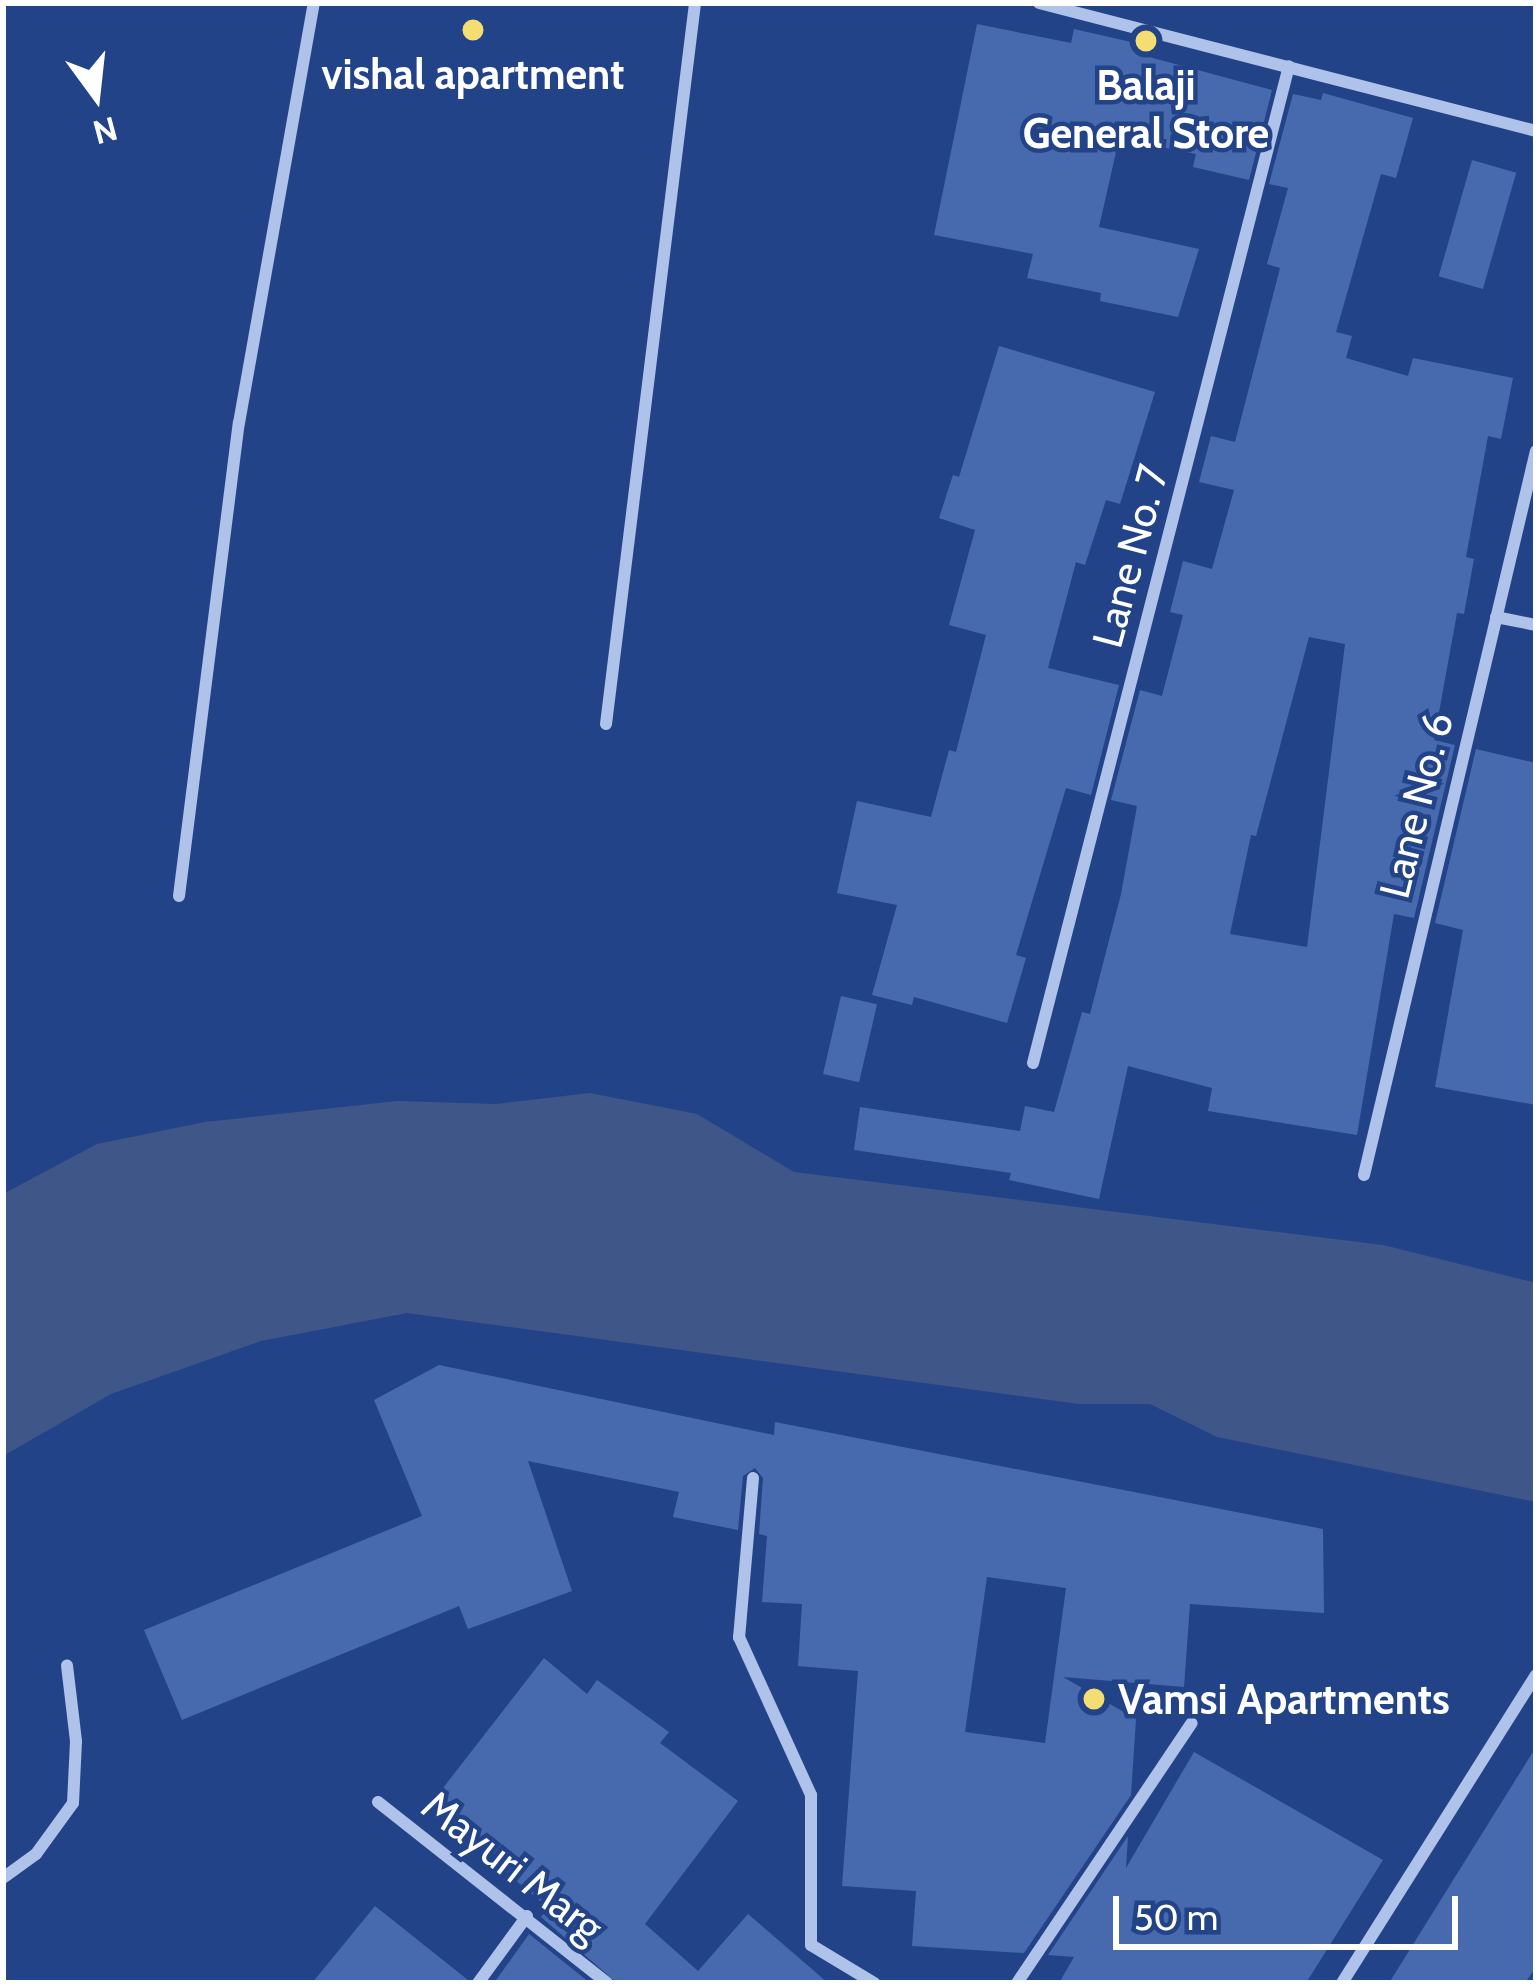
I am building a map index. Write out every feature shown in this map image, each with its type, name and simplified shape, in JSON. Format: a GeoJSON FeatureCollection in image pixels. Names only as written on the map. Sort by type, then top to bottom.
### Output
{"type":"FeatureCollection","features":[{"type":"Feature","properties":{"kind":"street"},"geometry":{"type":"LineString","coordinates":[[179,896],[239,423],[314,3]]}},
{"type":"Feature","properties":{"kind":"street"},"geometry":{"type":"LineString","coordinates":[[606,724],[695,3]]}},
{"type":"Feature","properties":{"kind":"street"},"geometry":{"type":"LineString","coordinates":[[1039,3],[1536,131]]}},
{"type":"Feature","properties":{"kind":"street","name":"Lane No. 7"},"geometry":{"type":"LineString","coordinates":[[1033,1063],[1289,66]]}},
{"type":"Feature","properties":{"kind":"street","name":"Lane No. 6"},"geometry":{"type":"LineString","coordinates":[[1364,1175],[1536,451]]}},
{"type":"Feature","properties":{"kind":"street"},"geometry":{"type":"LineString","coordinates":[[1496,616],[1536,625]]}},
{"type":"Feature","properties":{"kind":"street"},"geometry":{"type":"LineString","coordinates":[[753,1478],[739,1637],[811,1795],[811,1946],[874,1983]]}},
{"type":"Feature","properties":{"kind":"street"},"geometry":{"type":"LineString","coordinates":[[3,1878],[36,1854],[73,1803],[76,1741],[68,1666]]}},
{"type":"Feature","properties":{"kind":"street"},"geometry":{"type":"LineString","coordinates":[[1342,1983],[1536,1675]]}},
{"type":"Feature","properties":{"kind":"street"},"geometry":{"type":"LineString","coordinates":[[1017,1983],[1192,1723]]}},
{"type":"Feature","properties":{"kind":"street","name":"Mayuri Marg"},"geometry":{"type":"LineString","coordinates":[[378,1802],[607,1983]]}},
{"type":"Feature","properties":{"kind":"street"},"geometry":{"type":"LineString","coordinates":[[478,1983],[527,1916]]}},
{"type":"Feature","properties":{"kind":"water"},"geometry":{"type":"Polygon","coordinates":[[[590,1093],[697,1114],[794,1172],[1383,1245],[1536,1283],[1536,1502],[1217,1437],[1150,1404],[1079,1404],[407,1313],[261,1341],[111,1394],[3,1456],[3,1194],[97,1144],[205,1122],[397,1101],[496,1104],[590,1093]]]}},
{"type":"Feature","properties":{"kind":"building"},"geometry":{"type":"Polygon","coordinates":[[[977,24],[1071,43],[1074,29],[1140,44],[1138,54],[1272,90],[1249,180],[1193,167],[1196,154],[1119,139],[1099,227],[1199,249],[1178,317],[1100,301],[1101,293],[1027,278],[1033,254],[934,235],[977,24]]]}},
{"type":"Feature","properties":{"kind":"building"},"geometry":{"type":"Polygon","coordinates":[[[1323,93],[1413,118],[1396,178],[1381,174],[1336,332],[1352,336],[1346,358],[1408,376],[1413,358],[1513,378],[1501,439],[1488,436],[1466,557],[1474,559],[1464,614],[1457,613],[1434,740],[1455,745],[1414,918],[1394,914],[1357,1135],[1208,1111],[1212,1088],[1128,1066],[1099,1199],[1009,1180],[1011,1173],[854,1150],[860,1107],[1020,1131],[1025,1106],[1054,1112],[1082,1012],[1090,1014],[1121,894],[1137,806],[1111,800],[1140,690],[1162,696],[1183,615],[1170,612],[1183,561],[1212,569],[1234,490],[1199,482],[1211,436],[1235,442],[1280,268],[1267,264],[1288,188],[1269,184],[1293,94],[1321,100],[1323,93]],[[1309,637],[1256,836],[1251,835],[1230,934],[1307,947],[1345,644],[1309,637]]]}},
{"type":"Feature","properties":{"kind":"building"},"geometry":{"type":"Polygon","coordinates":[[[1472,160],[1516,173],[1483,289],[1439,276],[1472,160]]]}},
{"type":"Feature","properties":{"kind":"building"},"geometry":{"type":"Polygon","coordinates":[[[999,346],[1155,392],[1120,504],[1106,500],[1085,565],[1076,562],[1048,668],[1119,685],[1091,795],[1066,788],[1016,955],[1026,958],[1007,1023],[914,997],[912,1005],[872,995],[897,905],[837,893],[857,801],[931,817],[949,750],[956,752],[986,635],[949,625],[975,530],[939,518],[953,475],[959,477],[999,346]]]}},
{"type":"Feature","properties":{"kind":"building"},"geometry":{"type":"Polygon","coordinates":[[[1476,749],[1536,763],[1536,1105],[1435,1087],[1463,930],[1435,923],[1476,749]]]}},
{"type":"Feature","properties":{"kind":"building"},"geometry":{"type":"Polygon","coordinates":[[[841,996],[877,1004],[859,1082],[823,1074],[841,996]]]}},
{"type":"Feature","properties":{"kind":"building","name":"Vamsi Apartments"},"geometry":{"type":"Polygon","coordinates":[[[439,1365],[774,1435],[775,1422],[1323,1529],[1324,1613],[1190,1604],[1184,1687],[1063,1677],[1136,1719],[1131,1795],[1024,1953],[912,1946],[916,1891],[842,1886],[858,1671],[798,1666],[802,1604],[762,1602],[767,1536],[759,1534],[763,1478],[755,1468],[743,1476],[738,1530],[673,1517],[679,1492],[528,1461],[572,1591],[468,1629],[459,1606],[182,1720],[144,1630],[422,1516],[374,1400],[439,1365]],[[987,1577],[965,1732],[1045,1743],[1066,1588],[987,1577]]]}},
{"type":"Feature","properties":{"kind":"building"},"geometry":{"type":"Polygon","coordinates":[[[544,1658],[587,1694],[597,1680],[669,1732],[660,1743],[738,1801],[645,1924],[698,1971],[748,1914],[828,1983],[617,1983],[541,1917],[548,1908],[429,1806],[544,1658]]]}},
{"type":"Feature","properties":{"kind":"building"},"geometry":{"type":"Polygon","coordinates":[[[1536,1747],[1536,1967],[1525,1983],[1389,1983],[1536,1747]]]}},
{"type":"Feature","properties":{"kind":"building"},"geometry":{"type":"Polygon","coordinates":[[[1194,1752],[1383,1860],[1306,1983],[1059,1983],[1074,1957],[1048,1955],[1128,1836],[1126,1868],[1194,1752]]]}},
{"type":"Feature","properties":{"kind":"building"},"geometry":{"type":"Polygon","coordinates":[[[375,1906],[468,1980],[468,1983],[312,1983],[375,1906]]]}},
{"type":"Feature","properties":{"kind":"building"},"geometry":{"type":"Polygon","coordinates":[[[529,1934],[590,1983],[494,1983],[529,1934]]]}},
{"type":"Feature","properties":{"kind":"place","name":"vishal apartment"},"geometry":{"type":"Point","coordinates":[473,30]}},
{"type":"Feature","properties":{"kind":"place","name":"Balaji General Store"},"geometry":{"type":"Point","coordinates":[1146,41]}},
{"type":"Feature","properties":{"kind":"place","name":"Vamsi Apartments"},"geometry":{"type":"Point","coordinates":[1094,1699]}}]}
